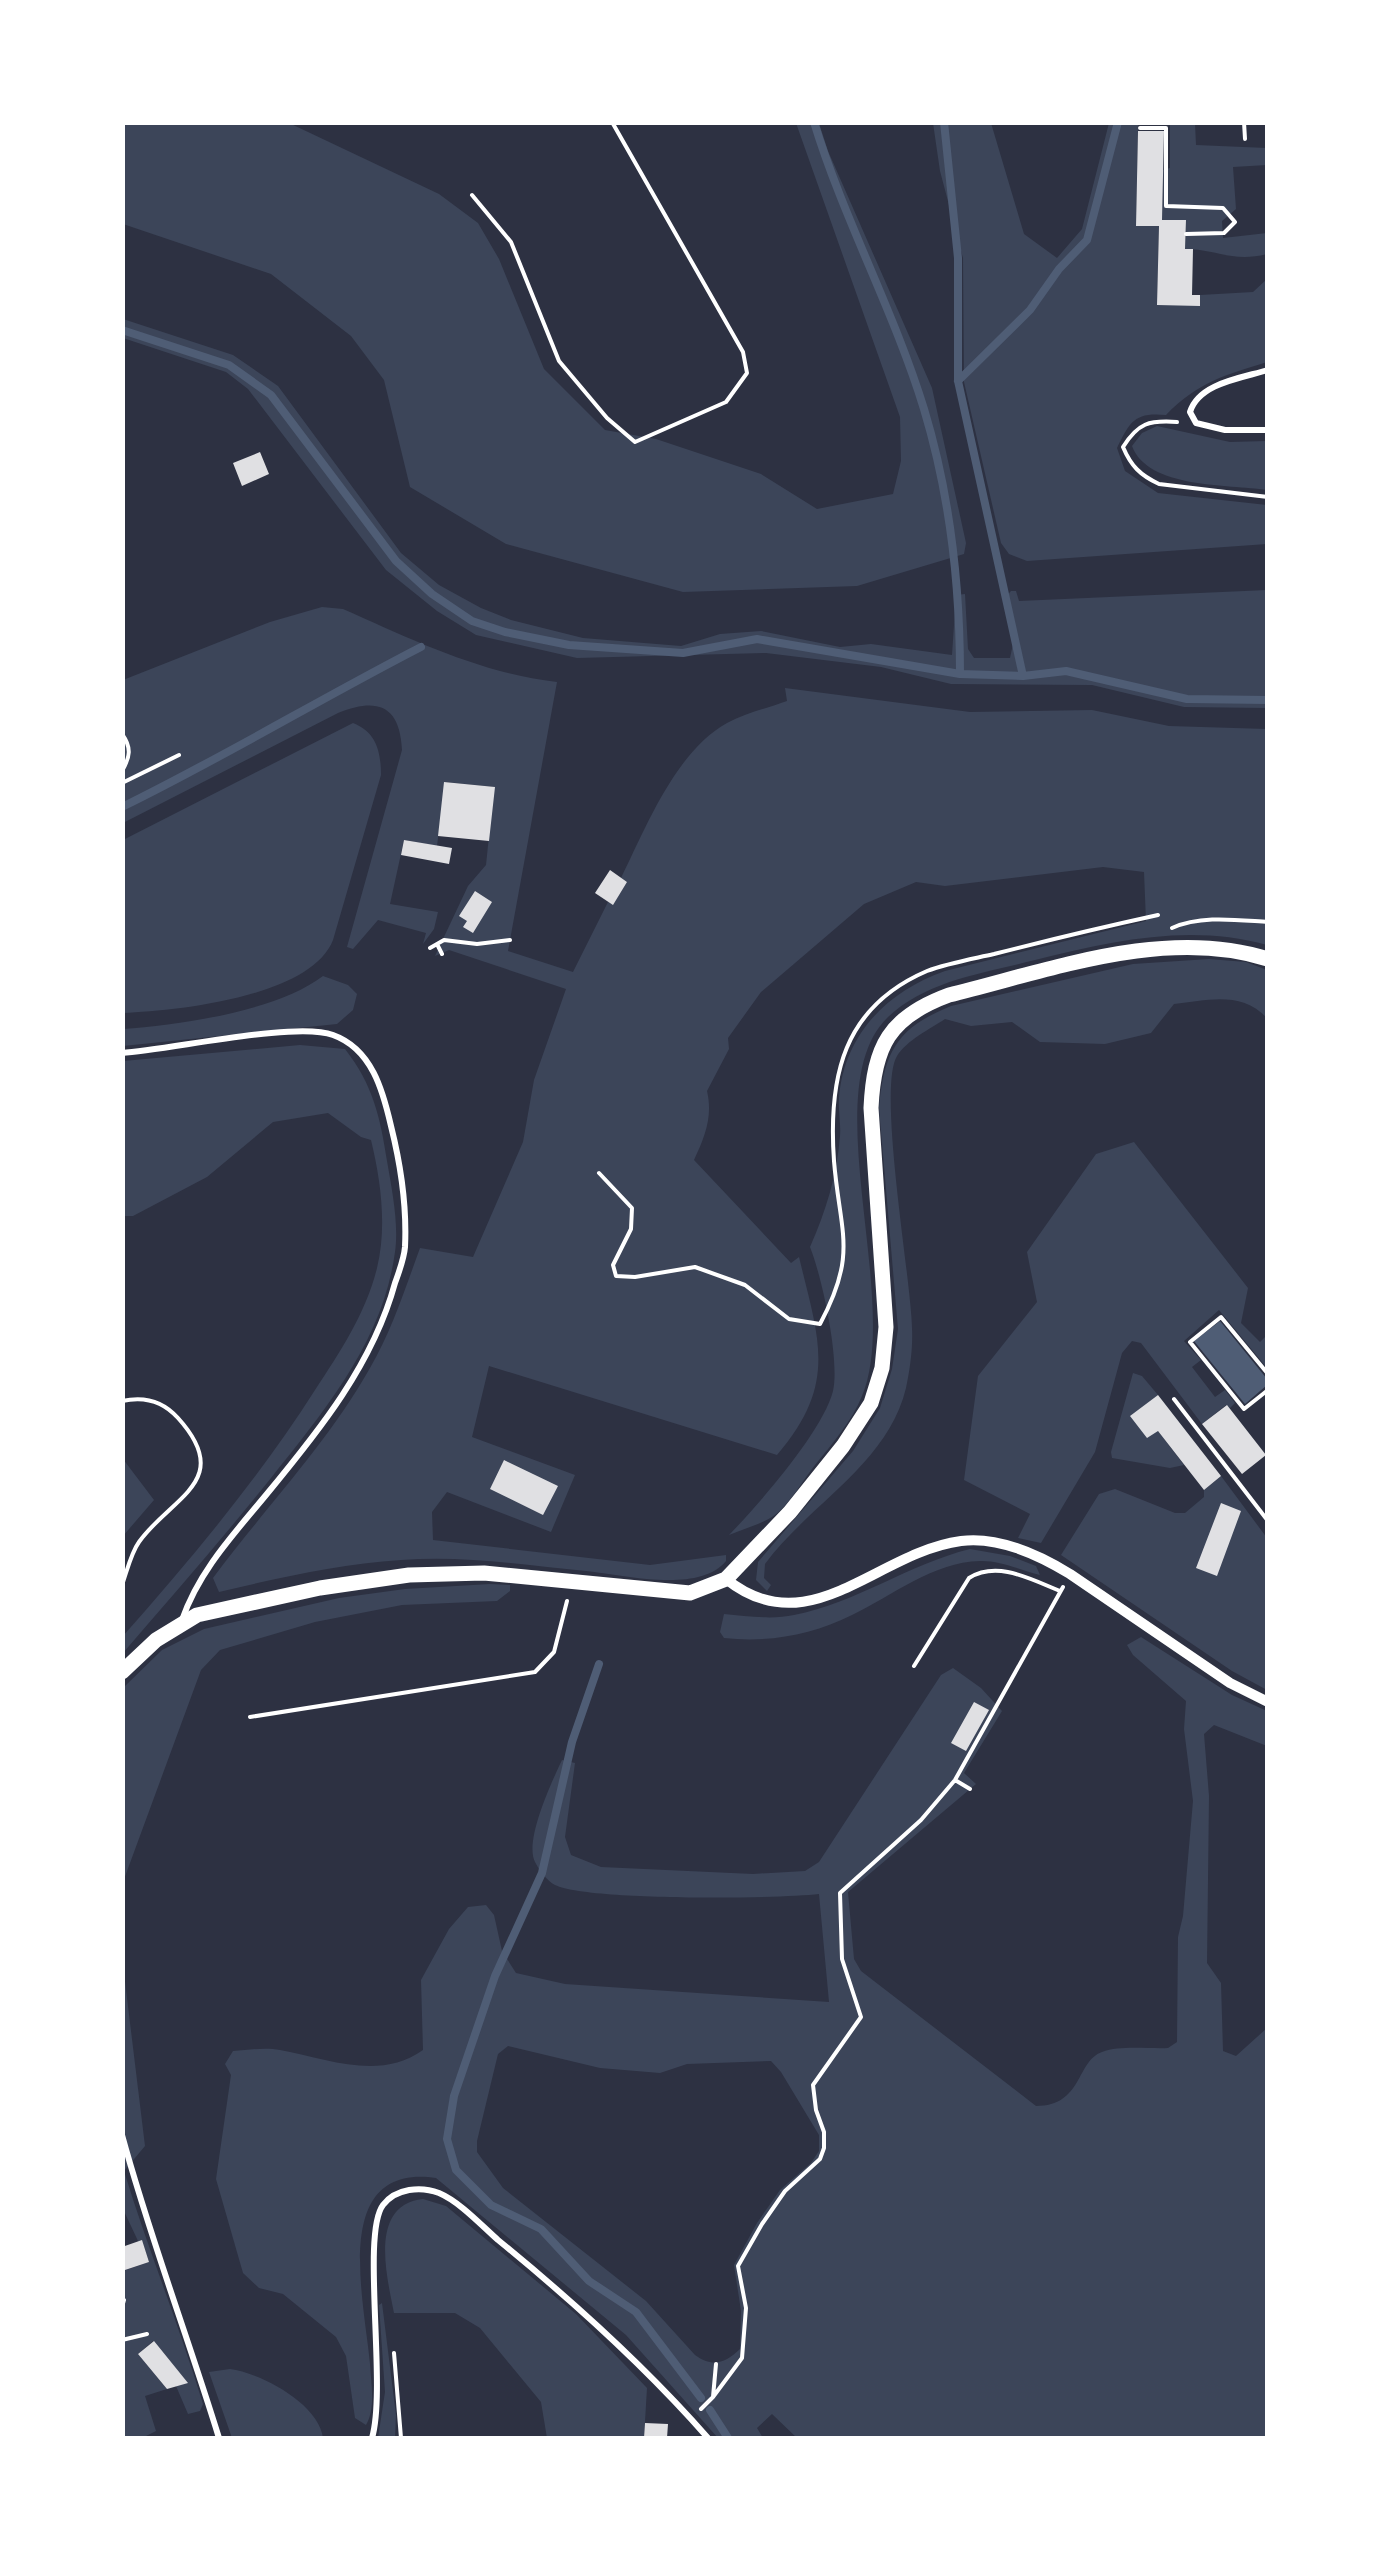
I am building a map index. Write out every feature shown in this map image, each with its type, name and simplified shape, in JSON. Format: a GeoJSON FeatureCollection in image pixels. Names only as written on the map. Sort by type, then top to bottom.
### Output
{"type":"FeatureCollection","features":[{"type":"Feature","properties":{"kind":"street"},"geometry":{"type":"LineString","coordinates":[[122,1672],[156,1640],[197,1614],[409,1575],[484,1573],[690,1593],[726,1579],[790,1512],[872,1403],[882,1368],[886,1327],[871,1108],[876,1063],[895,1026],[924,1004],[948,996],[1129,953],[1208,949],[1246,952],[1268,959]]}},
{"type":"Feature","properties":{"kind":"street"},"geometry":{"type":"LineString","coordinates":[[726,1579],[745,1594],[769,1604],[793,1604],[820,1598],[938,1547],[978,1540],[1032,1553],[1070,1574],[1230,1683],[1268,1702]]}},
{"type":"Feature","properties":{"kind":"lane"},"geometry":{"type":"LineString","coordinates":[[1268,370],[1216,385],[1193,402],[1190,412],[1196,423],[1224,430],[1268,430]]}},
{"type":"Feature","properties":{"kind":"lane"},"geometry":{"type":"LineString","coordinates":[[122,1052],[300,1032],[331,1034],[352,1044],[374,1070],[386,1102],[404,1190],[405,1250],[386,1315],[358,1371],[303,1450],[206,1568],[192,1590],[180,1626]]}},
{"type":"Feature","properties":{"kind":"lane"},"geometry":{"type":"LineString","coordinates":[[122,2134],[219,2438]]}},
{"type":"Feature","properties":{"kind":"lane"},"geometry":{"type":"LineString","coordinates":[[372,2438],[379,2394],[378,2220],[382,2206],[412,2188],[444,2195],[582,2308],[708,2438]]}},
{"type":"Feature","properties":{"kind":"path"},"geometry":{"type":"LineString","coordinates":[[472,194],[511,242],[559,361],[608,418],[635,442],[726,402],[746,373],[743,352],[612,122]]}},
{"type":"Feature","properties":{"kind":"path"},"geometry":{"type":"LineString","coordinates":[[1244,122],[1246,139]]}},
{"type":"Feature","properties":{"kind":"path"},"geometry":{"type":"LineString","coordinates":[[1140,128],[1166,128],[1166,206],[1223,208],[1235,222],[1224,233],[1186,234]]}},
{"type":"Feature","properties":{"kind":"path"},"geometry":{"type":"LineString","coordinates":[[1196,423],[1152,420],[1135,428],[1123,447],[1130,464],[1158,484],[1268,497]]}},
{"type":"Feature","properties":{"kind":"path"},"geometry":{"type":"LineString","coordinates":[[122,734],[130,758],[122,771]]}},
{"type":"Feature","properties":{"kind":"path"},"geometry":{"type":"LineString","coordinates":[[122,783],[179,755]]}},
{"type":"Feature","properties":{"kind":"path"},"geometry":{"type":"LineString","coordinates":[[1162,932],[1183,923],[1220,919],[1268,922]]}},
{"type":"Feature","properties":{"kind":"path"},"geometry":{"type":"LineString","coordinates":[[430,948],[444,940],[477,944],[510,940]]}},
{"type":"Feature","properties":{"kind":"path"},"geometry":{"type":"LineString","coordinates":[[437,944],[442,954]]}},
{"type":"Feature","properties":{"kind":"path"},"geometry":{"type":"LineString","coordinates":[[599,1173],[632,1208],[631,1229],[613,1265],[616,1276],[635,1277],[695,1267],[745,1286],[789,1320],[820,1324],[834,1297],[846,1256],[837,1192]]}},
{"type":"Feature","properties":{"kind":"path"},"geometry":{"type":"LineString","coordinates":[[1268,1374],[1221,1317],[1190,1342],[1244,1409],[1268,1390]]}},
{"type":"Feature","properties":{"kind":"path"},"geometry":{"type":"LineString","coordinates":[[1174,1399],[1268,1521]]}},
{"type":"Feature","properties":{"kind":"path"},"geometry":{"type":"LineString","coordinates":[[122,1401],[156,1401],[170,1408],[193,1434],[200,1459],[198,1478],[189,1494],[137,1544],[122,1584]]}},
{"type":"Feature","properties":{"kind":"path"},"geometry":{"type":"LineString","coordinates":[[914,1666],[969,1578],[979,1572],[995,1569],[1060,1591]]}},
{"type":"Feature","properties":{"kind":"path"},"geometry":{"type":"LineString","coordinates":[[691,2420],[742,2358],[746,2308],[738,2266],[785,2191],[820,2159],[824,2132],[813,2086],[860,2017],[842,1959],[840,1893],[922,1820],[955,1780],[1070,1574]]}},
{"type":"Feature","properties":{"kind":"path"},"geometry":{"type":"LineString","coordinates":[[250,1717],[536,1672],[554,1652],[572,1582]]}},
{"type":"Feature","properties":{"kind":"path"},"geometry":{"type":"LineString","coordinates":[[955,1780],[970,1789]]}},
{"type":"Feature","properties":{"kind":"path"},"geometry":{"type":"LineString","coordinates":[[122,2307],[124,2300]]}},
{"type":"Feature","properties":{"kind":"path"},"geometry":{"type":"LineString","coordinates":[[122,2340],[147,2334]]}},
{"type":"Feature","properties":{"kind":"path"},"geometry":{"type":"LineString","coordinates":[[713,2397],[716,2364]]}},
{"type":"Feature","properties":{"kind":"shaded area"},"geometry":{"type":"Polygon","coordinates":[[[122,123],[289,123],[439,194],[478,223],[499,259],[544,369],[605,430],[656,439],[761,474],[817,509],[893,494],[901,461],[900,417],[796,123],[819,123],[932,388],[966,543],[964,554],[857,586],[683,592],[506,544],[410,487],[384,380],[351,336],[271,274],[123,224],[122,123]]]}},
{"type":"Feature","properties":{"kind":"shaded area"},"geometry":{"type":"Polygon","coordinates":[[[933,123],[991,123],[1024,234],[1057,258],[1082,229],[1109,123],[1195,123],[1196,145],[1267,148],[1267,165],[1233,167],[1236,209],[1222,221],[1223,238],[1267,233],[1267,254],[1244,257],[1185,249],[1186,220],[1162,220],[1163,170],[1170,168],[1170,125],[1138,125],[1136,225],[1159,226],[1157,304],[1200,305],[1200,295],[1253,292],[1267,279],[1267,362],[1201,387],[1166,415],[1140,417],[1130,425],[1117,448],[1125,471],[1158,493],[1267,505],[1267,544],[1027,561],[1009,554],[1001,543],[964,382],[963,258],[940,171],[933,123]]]}},
{"type":"Feature","properties":{"kind":"shaded area"},"geometry":{"type":"Polygon","coordinates":[[[123,319],[233,355],[278,386],[401,553],[439,585],[511,620],[583,638],[681,646],[720,634],[761,631],[840,647],[871,644],[952,655],[956,595],[965,594],[968,649],[974,658],[1010,658],[1013,644],[1004,599],[1011,591],[1016,591],[1019,601],[1267,590],[1267,708],[1184,707],[1092,685],[951,684],[881,667],[766,653],[577,658],[476,635],[437,611],[386,570],[248,389],[226,372],[123,338],[123,319]]]}},
{"type":"Feature","properties":{"kind":"shaded area"},"geometry":{"type":"Polygon","coordinates":[[[1157,426],[1230,442],[1267,441],[1267,490],[1191,482],[1154,470],[1132,446],[1142,433],[1157,426]]]}},
{"type":"Feature","properties":{"kind":"shaded area"},"geometry":{"type":"Polygon","coordinates":[[[322,607],[343,609],[474,663],[557,682],[508,951],[573,972],[608,902],[613,904],[627,882],[621,878],[652,814],[692,752],[727,723],[787,701],[785,688],[970,712],[1092,710],[1169,726],[1267,729],[1267,945],[1209,935],[1151,937],[977,974],[938,986],[903,1004],[888,1017],[867,1050],[858,1093],[858,1143],[873,1306],[872,1355],[862,1396],[853,1414],[778,1513],[729,1535],[804,1446],[833,1391],[829,1319],[810,1247],[836,1165],[843,1075],[860,1035],[872,1018],[905,990],[945,971],[1146,921],[1144,872],[1103,867],[945,886],[916,882],[864,904],[761,992],[728,1038],[729,1049],[707,1091],[707,1126],[694,1160],[791,1263],[799,1257],[817,1337],[816,1383],[809,1406],[777,1455],[489,1366],[472,1437],[575,1475],[551,1532],[447,1492],[432,1512],[433,1540],[650,1565],[726,1555],[726,1561],[714,1571],[680,1580],[660,1580],[494,1561],[424,1559],[332,1568],[219,1592],[213,1578],[353,1396],[385,1339],[420,1248],[473,1257],[523,1142],[534,1080],[566,989],[449,950],[435,956],[468,886],[486,865],[494,787],[445,782],[437,846],[404,840],[390,904],[438,912],[434,929],[423,944],[426,933],[378,920],[353,949],[347,947],[402,750],[397,723],[384,709],[364,706],[338,713],[123,823],[123,680],[270,622],[322,607]]]}},
{"type":"Feature","properties":{"kind":"shaded area"},"geometry":{"type":"Polygon","coordinates":[[[353,723],[376,743],[381,775],[333,940],[320,959],[271,988],[240,997],[175,1009],[123,1013],[123,840],[353,723]]]}},
{"type":"Feature","properties":{"kind":"shaded area"},"geometry":{"type":"Polygon","coordinates":[[[1209,959],[1246,962],[1267,970],[1267,1018],[1257,1009],[1235,1001],[1174,1004],[1151,1033],[1105,1044],[1040,1042],[1012,1022],[971,1026],[945,1019],[901,1050],[892,1075],[891,1105],[912,1328],[906,1388],[897,1415],[865,1462],[765,1564],[764,1578],[771,1585],[767,1591],[756,1580],[758,1562],[853,1451],[880,1408],[892,1369],[898,1329],[879,1108],[885,1071],[897,1044],[918,1023],[951,1006],[1133,964],[1209,959]]]}},
{"type":"Feature","properties":{"kind":"shaded area"},"geometry":{"type":"Polygon","coordinates":[[[323,976],[348,985],[357,994],[353,1010],[337,1024],[123,1046],[123,1029],[199,1020],[255,1007],[304,988],[323,976]]]}},
{"type":"Feature","properties":{"kind":"shaded area"},"geometry":{"type":"Polygon","coordinates":[[[300,1045],[345,1049],[374,1102],[396,1219],[395,1252],[388,1284],[365,1345],[331,1400],[253,1500],[123,1653],[123,1636],[248,1486],[343,1347],[372,1285],[382,1220],[371,1140],[328,1113],[273,1122],[207,1177],[133,1216],[123,1216],[123,1061],[300,1045]]]}},
{"type":"Feature","properties":{"kind":"shaded area"},"geometry":{"type":"Polygon","coordinates":[[[1134,1142],[1248,1288],[1241,1323],[1260,1342],[1267,1335],[1267,1368],[1219,1310],[1184,1341],[1201,1360],[1192,1367],[1215,1397],[1225,1390],[1235,1403],[1230,1408],[1226,1405],[1202,1424],[1141,1343],[1132,1341],[1122,1353],[1095,1452],[1041,1543],[1018,1538],[1030,1514],[964,1480],[978,1376],[1037,1302],[1027,1252],[1096,1154],[1134,1142]]]}},
{"type":"Feature","properties":{"kind":"shaded area"},"geometry":{"type":"Polygon","coordinates":[[[1220,1321],[1267,1379],[1267,1385],[1245,1404],[1194,1341],[1220,1321]]]}},
{"type":"Feature","properties":{"kind":"shaded area"},"geometry":{"type":"Polygon","coordinates":[[[1133,1373],[1142,1376],[1158,1395],[1131,1416],[1158,1431],[1184,1465],[1170,1468],[1112,1458],[1133,1373]]]}},
{"type":"Feature","properties":{"kind":"shaded area"},"geometry":{"type":"Polygon","coordinates":[[[123,1459],[154,1500],[123,1536],[123,1459]]]}},
{"type":"Feature","properties":{"kind":"shaded area"},"geometry":{"type":"Polygon","coordinates":[[[1221,1476],[1267,1538],[1267,1690],[1232,1671],[1061,1555],[1099,1494],[1115,1489],[1175,1513],[1185,1513],[1221,1476]]]}},
{"type":"Feature","properties":{"kind":"shaded area"},"geometry":{"type":"Polygon","coordinates":[[[970,1549],[1010,1556],[1036,1566],[1040,1575],[994,1562],[963,1563],[913,1581],[852,1615],[806,1632],[740,1639],[724,1638],[720,1632],[724,1614],[777,1617],[817,1609],[970,1549]]]}},
{"type":"Feature","properties":{"kind":"shaded area"},"geometry":{"type":"Polygon","coordinates":[[[510,1585],[510,1591],[497,1601],[402,1605],[315,1622],[220,1650],[201,1670],[123,1882],[123,1688],[162,1650],[204,1629],[339,1598],[510,1585]]]}},
{"type":"Feature","properties":{"kind":"shaded area"},"geometry":{"type":"Polygon","coordinates":[[[1141,1637],[1232,1695],[1267,1711],[1267,1746],[1214,1725],[1204,1734],[1209,1796],[1207,1963],[1221,1983],[1223,2051],[1236,2056],[1267,2028],[1267,2438],[797,2438],[772,2414],[757,2428],[763,2438],[718,2438],[626,2335],[436,2178],[402,2179],[380,2191],[367,2213],[360,2272],[372,2403],[366,2425],[355,2418],[346,2356],[336,2337],[283,2294],[259,2288],[243,2273],[216,2179],[231,2075],[225,2064],[233,2051],[274,2049],[372,2066],[406,2059],[423,2050],[421,1980],[449,1929],[468,1907],[486,1905],[494,1915],[502,1951],[516,1973],[565,1984],[829,2002],[819,1894],[642,1896],[555,1885],[541,1872],[533,1852],[546,1796],[562,1760],[575,1763],[565,1837],[571,1855],[601,1867],[753,1874],[805,1871],[819,1862],[941,1675],[953,1668],[981,1688],[1002,1711],[964,1773],[976,1784],[848,1892],[854,1959],[861,1971],[1036,2106],[1051,2104],[1071,2091],[1087,2064],[1102,2052],[1168,2048],[1177,2042],[1178,1937],[1193,1801],[1184,1729],[1186,1701],[1133,1655],[1127,1645],[1141,1637]],[[508,2046],[498,2054],[477,2152],[503,2188],[646,2301],[695,2355],[713,2363],[729,2358],[740,2349],[741,2311],[734,2265],[780,2190],[819,2151],[819,2135],[771,2061],[687,2064],[660,2073],[600,2068],[508,2046]]]}},
{"type":"Feature","properties":{"kind":"shaded area"},"geometry":{"type":"Polygon","coordinates":[[[122,1957],[145,2146],[124,2171],[203,2404],[200,2411],[188,2414],[176,2386],[187,2382],[153,2341],[138,2354],[167,2389],[145,2396],[156,2431],[142,2438],[122,2438],[123,2271],[149,2262],[123,2209],[122,1957]]]}},
{"type":"Feature","properties":{"kind":"shaded area"},"geometry":{"type":"Polygon","coordinates":[[[423,2199],[446,2206],[576,2314],[647,2388],[644,2438],[547,2438],[541,2402],[480,2328],[455,2313],[394,2313],[386,2263],[388,2228],[394,2214],[406,2204],[423,2199]]]}},
{"type":"Feature","properties":{"kind":"shaded area"},"geometry":{"type":"Polygon","coordinates":[[[382,2303],[396,2415],[395,2438],[378,2438],[385,2392],[379,2305],[382,2303]]]}},
{"type":"Feature","properties":{"kind":"shaded area"},"geometry":{"type":"Polygon","coordinates":[[[230,2369],[287,2392],[311,2413],[323,2438],[232,2438],[209,2372],[230,2369]]]}},
{"type":"Feature","properties":{"kind":"building"},"geometry":{"type":"Polygon","coordinates":[[[1138,131],[1164,131],[1162,220],[1186,220],[1185,249],[1193,249],[1192,295],[1200,295],[1200,306],[1157,305],[1159,226],[1136,226],[1138,131]]]}},
{"type":"Feature","properties":{"kind":"building"},"geometry":{"type":"Polygon","coordinates":[[[260,452],[269,474],[242,486],[233,463],[260,452]]]}},
{"type":"Feature","properties":{"kind":"building"},"geometry":{"type":"Polygon","coordinates":[[[444,782],[495,787],[489,841],[438,836],[444,782]]]}},
{"type":"Feature","properties":{"kind":"building"},"geometry":{"type":"Polygon","coordinates":[[[404,840],[452,848],[449,864],[401,855],[404,840]]]}},
{"type":"Feature","properties":{"kind":"building"},"geometry":{"type":"Polygon","coordinates":[[[610,870],[627,882],[613,905],[595,893],[610,870]]]}},
{"type":"Feature","properties":{"kind":"building"},"geometry":{"type":"Polygon","coordinates":[[[475,891],[492,902],[473,933],[463,927],[467,921],[459,916],[475,891]]]}},
{"type":"Feature","properties":{"kind":"building"},"geometry":{"type":"Polygon","coordinates":[[[1158,1395],[1221,1476],[1204,1490],[1158,1431],[1147,1438],[1130,1416],[1158,1395]]]}},
{"type":"Feature","properties":{"kind":"building"},"geometry":{"type":"Polygon","coordinates":[[[1227,1405],[1266,1455],[1242,1474],[1202,1424],[1227,1405]]]}},
{"type":"Feature","properties":{"kind":"building"},"geometry":{"type":"Polygon","coordinates":[[[504,1460],[558,1486],[543,1515],[490,1489],[504,1460]]]}},
{"type":"Feature","properties":{"kind":"building"},"geometry":{"type":"Polygon","coordinates":[[[1221,1503],[1241,1511],[1217,1576],[1196,1568],[1221,1503]]]}},
{"type":"Feature","properties":{"kind":"building"},"geometry":{"type":"Polygon","coordinates":[[[974,1702],[989,1710],[966,1751],[951,1743],[974,1702]]]}},
{"type":"Feature","properties":{"kind":"building"},"geometry":{"type":"Polygon","coordinates":[[[142,2240],[149,2262],[122,2271],[122,2247],[142,2240]]]}},
{"type":"Feature","properties":{"kind":"building"},"geometry":{"type":"Polygon","coordinates":[[[154,2341],[188,2383],[167,2389],[138,2354],[154,2341]]]}},
{"type":"Feature","properties":{"kind":"building"},"geometry":{"type":"Polygon","coordinates":[[[645,2423],[668,2424],[667,2438],[644,2438],[645,2423]]]}},
{"type":"Feature","properties":{"kind":"waterway"},"geometry":{"type":"LineString","coordinates":[[814,122],[912,373],[933,441],[952,540],[960,674]]}},
{"type":"Feature","properties":{"kind":"waterway"},"geometry":{"type":"LineString","coordinates":[[944,122],[958,258],[958,381],[1023,676]]}},
{"type":"Feature","properties":{"kind":"waterway"},"geometry":{"type":"LineString","coordinates":[[958,381],[1030,310],[1059,269],[1087,240],[1118,122]]}},
{"type":"Feature","properties":{"kind":"waterway"},"geometry":{"type":"LineString","coordinates":[[122,330],[229,365],[271,395],[396,561],[432,594],[472,621],[505,632],[569,645],[683,653],[757,639],[960,674],[1023,676],[1066,671],[1187,699],[1268,700]]}},
{"type":"Feature","properties":{"kind":"waterway"},"geometry":{"type":"LineString","coordinates":[[122,807],[421,647]]}},
{"type":"Feature","properties":{"kind":"waterway"},"geometry":{"type":"LineString","coordinates":[[599,1664],[572,1742],[542,1873],[495,1976],[454,2096],[447,2139],[456,2170],[491,2205],[541,2229],[589,2281],[636,2312],[701,2398]]}},
{"type":"Feature","properties":{"kind":"waterway"},"geometry":{"type":"LineString","coordinates":[[710,2410],[728,2438]]}}]}
